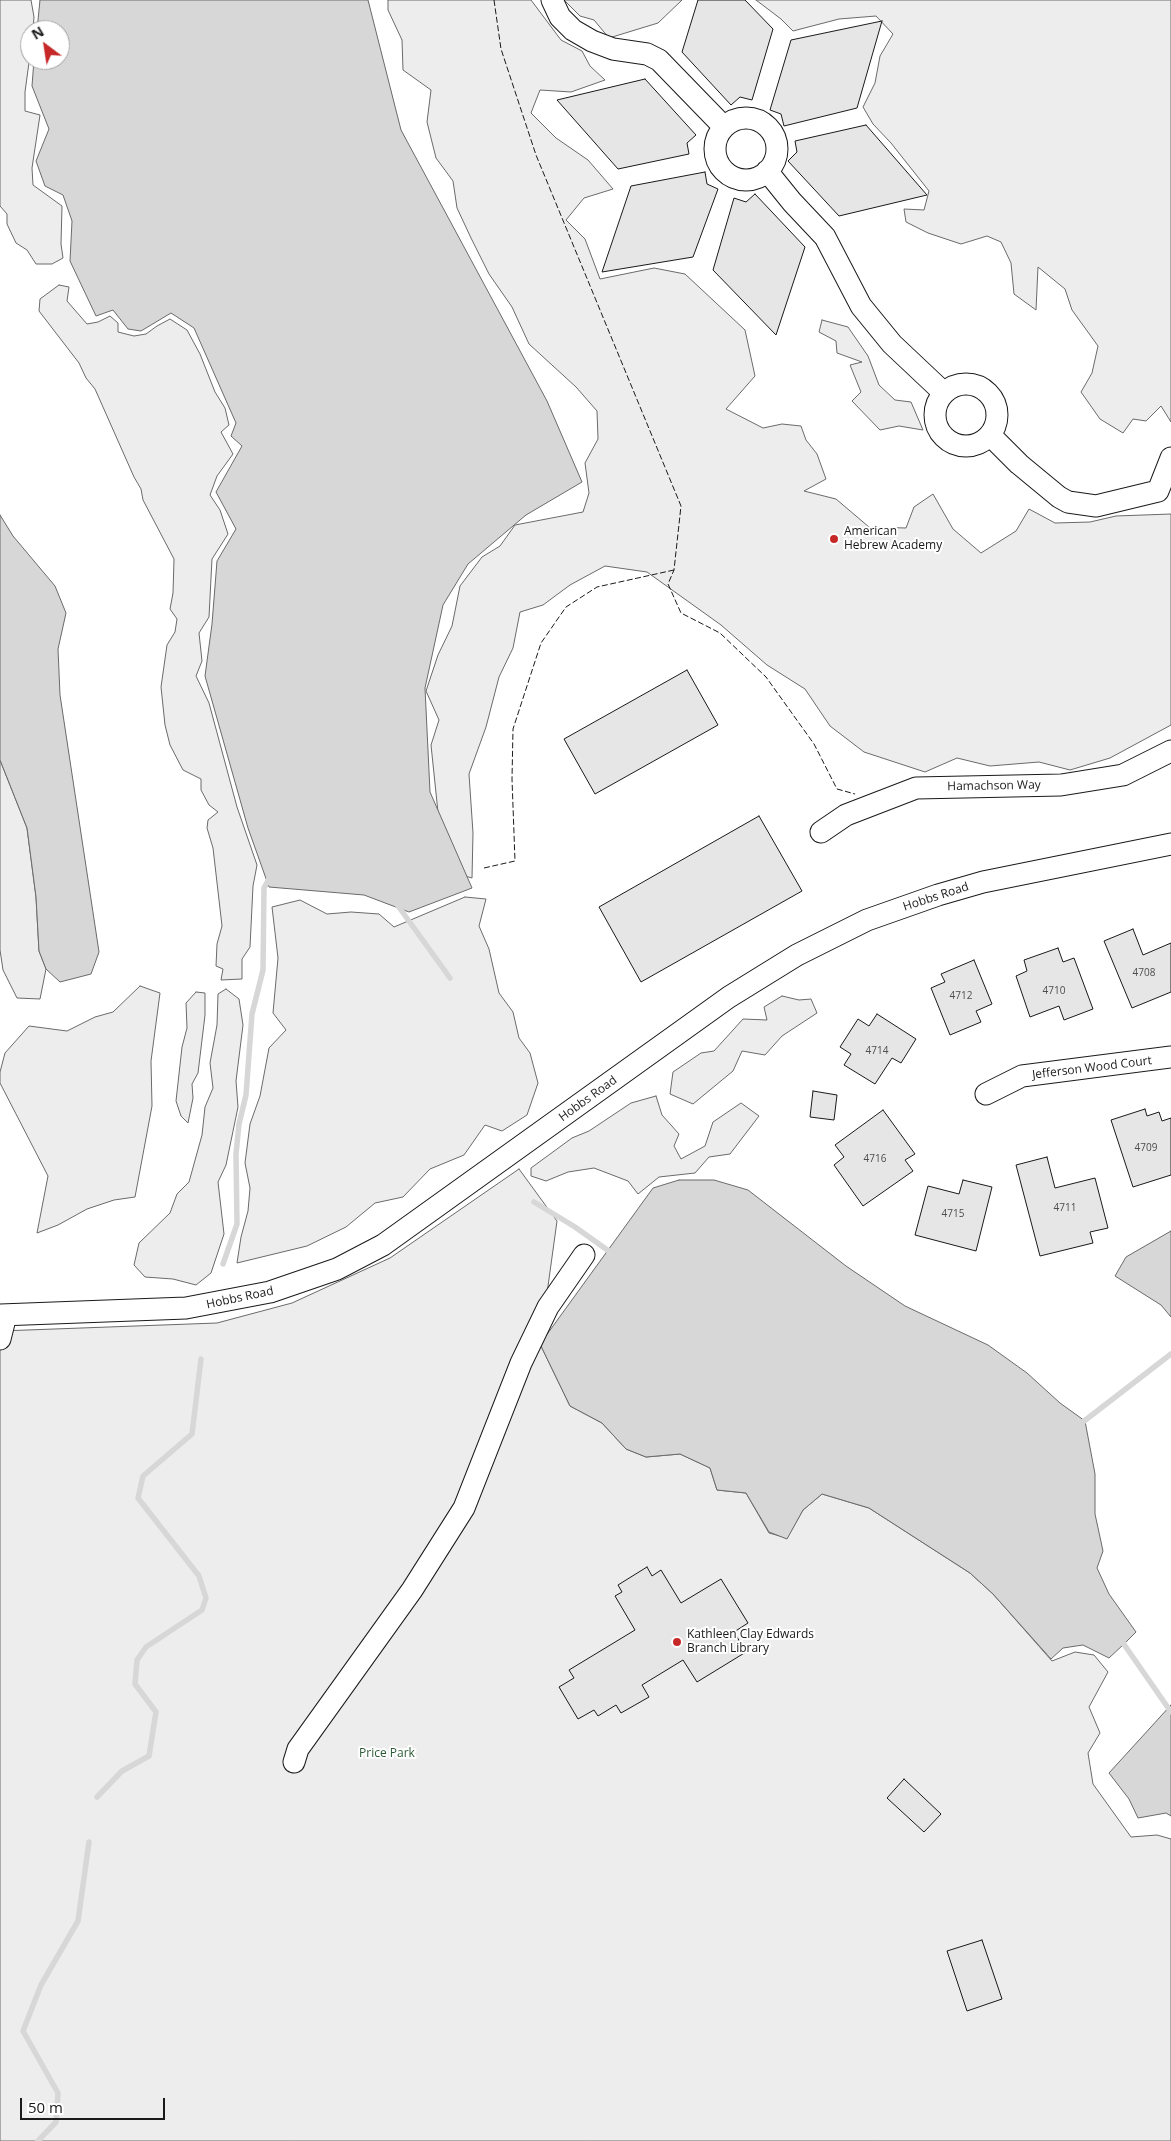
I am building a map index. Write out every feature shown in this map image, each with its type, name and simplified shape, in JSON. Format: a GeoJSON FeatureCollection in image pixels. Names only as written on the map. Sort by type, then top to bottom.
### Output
{"type":"FeatureCollection","features":[{"type":"Feature","properties":{"kind":"street"},"geometry":{"type":"LineString","coordinates":[[552,0],[560,17],[573,30],[592,42],[613,49],[647,54],[659,60],[724,127]]}},
{"type":"Feature","properties":{"kind":"street"},"geometry":{"type":"LineString","coordinates":[[754,119],[768,128],[776,141],[777,152],[768,172],[760,177],[741,180],[724,171],[715,154],[715,144],[724,127],[733,121],[754,119]]}},
{"type":"Feature","properties":{"kind":"street"},"geometry":{"type":"LineString","coordinates":[[768,172],[792,202],[825,237],[861,306],[892,344],[944,392]]}},
{"type":"Feature","properties":{"kind":"street"},"geometry":{"type":"LineString","coordinates":[[962,384],[971,384],[988,393],[997,410],[997,420],[990,435],[979,443],[969,446],[948,440],[941,433],[936,423],[935,412],[944,392],[962,384]]}},
{"type":"Feature","properties":{"kind":"street"},"geometry":{"type":"LineString","coordinates":[[990,435],[1019,464],[1059,497],[1068,502],[1096,506],[1165,493],[1171,458]]}},
{"type":"Feature","properties":{"kind":"street","name":"Hamachson Way"},"geometry":{"type":"LineString","coordinates":[[821,832],[853,812],[916,788],[1061,785],[1123,775],[1171,751]]}},
{"type":"Feature","properties":{"kind":"street","name":"Hobbs Road"},"geometry":{"type":"LineString","coordinates":[[3,1315],[186,1308],[270,1292],[337,1269],[383,1245],[729,997],[797,955],[867,920],[938,895],[983,882],[1171,844]]}},
{"type":"Feature","properties":{"kind":"street","name":"Jefferson Wood Court"},"geometry":{"type":"LineString","coordinates":[[986,1094],[1022,1076],[1171,1057]]}},
{"type":"Feature","properties":{"kind":"street"},"geometry":{"type":"LineString","coordinates":[[294,1762],[298,1749],[412,1590],[464,1508],[525,1355],[548,1307],[584,1255]]}},
{"type":"Feature","properties":{"kind":"street"},"geometry":{"type":"LineString","coordinates":[[0,1339],[3,1315]]}},
{"type":"Feature","properties":{"kind":"shaded area"},"geometry":{"type":"Polygon","coordinates":[[[0,0],[31,0],[34,20],[20,20],[20,70],[28,70],[25,111],[40,115],[32,168],[33,185],[62,206],[61,244],[63,258],[52,264],[36,264],[27,250],[16,243],[7,224],[7,214],[0,206],[0,0]]]}},
{"type":"Feature","properties":{"kind":"shaded area"},"geometry":{"type":"Polygon","coordinates":[[[40,0],[368,0],[401,130],[547,401],[582,482],[526,515],[468,564],[443,605],[425,688],[430,792],[472,888],[409,912],[364,895],[269,887],[248,828],[205,676],[212,624],[217,561],[236,529],[216,492],[242,446],[231,436],[236,423],[194,328],[171,313],[141,331],[128,329],[113,310],[96,316],[70,261],[72,221],[63,195],[45,186],[36,161],[49,129],[32,86],[33,70],[70,70],[70,20],[38,20],[40,0]]]}},
{"type":"Feature","properties":{"kind":"shaded area"},"geometry":{"type":"Polygon","coordinates":[[[388,0],[531,0],[561,40],[582,51],[590,66],[605,80],[571,92],[540,90],[531,113],[556,138],[588,160],[613,189],[584,198],[566,220],[585,239],[600,279],[654,268],[685,274],[745,330],[755,376],[726,409],[763,428],[782,424],[801,426],[806,440],[817,454],[826,479],[804,491],[836,499],[869,527],[906,528],[914,507],[933,494],[953,529],[981,553],[1016,531],[1029,509],[1055,523],[1090,522],[1116,516],[1171,514],[1171,725],[1110,758],[1070,770],[1039,762],[990,766],[957,758],[925,772],[864,752],[830,726],[805,689],[767,665],[721,625],[647,572],[605,566],[570,585],[543,605],[520,612],[513,648],[499,677],[486,727],[469,774],[473,833],[472,878],[444,870],[431,745],[439,720],[426,691],[438,655],[452,626],[460,586],[482,557],[500,546],[515,525],[583,512],[589,493],[585,463],[598,439],[597,411],[576,387],[529,344],[512,307],[489,274],[457,208],[453,181],[436,158],[427,122],[431,90],[403,70],[402,40],[388,10],[388,0]]]}},
{"type":"Feature","properties":{"kind":"shaded area"},"geometry":{"type":"Polygon","coordinates":[[[564,0],[682,0],[658,23],[609,38],[594,20],[580,16],[564,0]]]}},
{"type":"Feature","properties":{"kind":"shaded area"},"geometry":{"type":"Polygon","coordinates":[[[756,0],[1171,0],[1171,422],[1161,406],[1146,421],[1133,419],[1123,433],[1100,419],[1081,392],[1092,373],[1098,346],[1072,310],[1065,289],[1038,267],[1036,310],[1014,294],[1011,263],[1001,242],[987,236],[961,244],[928,233],[906,222],[904,209],[924,210],[929,191],[891,143],[873,124],[863,107],[875,83],[880,56],[893,34],[876,16],[839,19],[793,31],[756,0]]]}},
{"type":"Feature","properties":{"kind":"shaded area"},"geometry":{"type":"Polygon","coordinates":[[[59,285],[69,287],[67,301],[87,324],[98,322],[110,316],[118,323],[118,332],[134,336],[146,334],[170,319],[187,330],[200,354],[215,392],[225,408],[229,425],[221,432],[233,454],[217,476],[210,495],[220,510],[228,534],[212,559],[209,617],[199,633],[202,661],[196,676],[209,703],[237,807],[257,865],[253,886],[250,947],[242,959],[242,979],[221,980],[223,969],[216,966],[217,944],[222,926],[213,848],[207,828],[208,820],[218,812],[209,805],[201,790],[201,779],[183,770],[170,745],[165,725],[161,687],[167,645],[175,632],[177,619],[170,609],[173,593],[174,559],[143,500],[141,489],[95,389],[86,378],[79,363],[39,311],[40,299],[59,285]]]}},
{"type":"Feature","properties":{"kind":"shaded area"},"geometry":{"type":"Polygon","coordinates":[[[822,320],[848,327],[868,356],[879,385],[895,400],[911,402],[923,430],[899,426],[880,430],[852,401],[861,392],[850,365],[862,362],[837,353],[836,341],[819,332],[822,320]]]}},
{"type":"Feature","properties":{"kind":"shaded area"},"geometry":{"type":"Polygon","coordinates":[[[0,515],[13,536],[55,586],[66,613],[58,649],[60,695],[99,952],[91,974],[60,982],[46,969],[39,951],[36,897],[27,828],[0,760],[0,515]]]}},
{"type":"Feature","properties":{"kind":"shaded area"},"geometry":{"type":"Polygon","coordinates":[[[0,760],[27,828],[36,897],[39,951],[46,969],[40,999],[17,998],[3,970],[0,950],[0,760]]]}},
{"type":"Feature","properties":{"kind":"shaded area"},"geometry":{"type":"Polygon","coordinates":[[[465,897],[486,899],[479,926],[489,949],[499,993],[513,1012],[519,1038],[530,1053],[538,1083],[527,1115],[502,1131],[485,1125],[464,1155],[430,1169],[403,1197],[375,1203],[346,1227],[307,1246],[237,1263],[248,1211],[250,1188],[245,1163],[250,1124],[260,1096],[269,1048],[286,1030],[273,1013],[278,958],[272,907],[300,900],[327,914],[351,912],[379,914],[394,927],[465,897]]]}},
{"type":"Feature","properties":{"kind":"shaded area"},"geometry":{"type":"Polygon","coordinates":[[[140,986],[160,993],[151,1061],[152,1106],[135,1197],[114,1200],[87,1209],[58,1225],[37,1233],[48,1176],[0,1083],[0,1072],[5,1053],[29,1026],[67,1031],[95,1017],[113,1012],[140,986]]]}},
{"type":"Feature","properties":{"kind":"shaded area"},"geometry":{"type":"Polygon","coordinates":[[[226,989],[239,999],[243,1025],[236,1081],[238,1107],[226,1165],[218,1182],[224,1234],[211,1273],[196,1285],[173,1279],[145,1277],[134,1265],[139,1243],[170,1213],[177,1194],[189,1182],[202,1135],[205,1107],[213,1088],[210,1063],[217,1025],[218,994],[226,989]]]}},
{"type":"Feature","properties":{"kind":"shaded area"},"geometry":{"type":"Polygon","coordinates":[[[196,992],[205,993],[205,1015],[198,1073],[192,1084],[193,1098],[188,1123],[181,1116],[176,1101],[182,1047],[187,1028],[186,1003],[196,992]]]}},
{"type":"Feature","properties":{"kind":"shaded area"},"geometry":{"type":"Polygon","coordinates":[[[782,996],[799,1000],[811,999],[817,1013],[782,1036],[765,1055],[742,1051],[733,1071],[693,1104],[670,1094],[673,1072],[701,1053],[714,1051],[743,1019],[767,1020],[764,1007],[782,996]]]}},
{"type":"Feature","properties":{"kind":"shaded area"},"geometry":{"type":"Polygon","coordinates":[[[656,1096],[662,1115],[679,1134],[674,1146],[681,1159],[705,1146],[713,1122],[741,1103],[759,1116],[730,1154],[709,1157],[695,1173],[659,1177],[638,1194],[628,1181],[594,1168],[568,1172],[546,1181],[531,1176],[531,1168],[572,1138],[589,1131],[631,1103],[656,1096]]]}},
{"type":"Feature","properties":{"kind":"shaded area","name":"Price Park"},"geometry":{"type":"Polygon","coordinates":[[[519,1169],[557,1221],[540,1344],[570,1406],[602,1423],[626,1449],[646,1457],[680,1454],[710,1468],[717,1490],[746,1493],[769,1533],[787,1538],[803,1510],[822,1494],[869,1508],[970,1573],[993,1594],[1052,1661],[1075,1652],[1094,1655],[1108,1672],[1089,1707],[1100,1733],[1088,1753],[1093,1784],[1131,1837],[1157,1835],[1171,1839],[1171,2141],[0,2141],[0,1331],[217,1323],[292,1303],[390,1258],[519,1169]]]}},
{"type":"Feature","properties":{"kind":"shaded area"},"geometry":{"type":"Polygon","coordinates":[[[679,1180],[714,1180],[748,1190],[846,1266],[905,1306],[988,1345],[1027,1373],[1060,1403],[1085,1421],[1095,1474],[1095,1514],[1103,1551],[1097,1568],[1109,1594],[1136,1632],[1109,1658],[1083,1645],[1063,1648],[1051,1659],[993,1594],[970,1573],[869,1508],[822,1494],[803,1510],[787,1539],[769,1532],[746,1493],[717,1490],[710,1468],[680,1454],[646,1457],[626,1449],[602,1423],[570,1406],[540,1344],[653,1188],[679,1180]]]}},
{"type":"Feature","properties":{"kind":"shaded area"},"geometry":{"type":"Polygon","coordinates":[[[1171,1231],[1171,1317],[1161,1305],[1115,1276],[1126,1257],[1171,1231]]]}},
{"type":"Feature","properties":{"kind":"shaded area"},"geometry":{"type":"Polygon","coordinates":[[[1171,1705],[1171,1816],[1166,1813],[1138,1818],[1129,1799],[1109,1773],[1171,1705]]]}},
{"type":"Feature","properties":{"kind":"building"},"geometry":{"type":"Polygon","coordinates":[[[698,0],[745,0],[773,29],[752,100],[740,97],[731,105],[682,52],[698,0]]]}},
{"type":"Feature","properties":{"kind":"building"},"geometry":{"type":"Polygon","coordinates":[[[882,21],[857,108],[784,126],[781,114],[770,110],[791,40],[882,21]]]}},
{"type":"Feature","properties":{"kind":"building"},"geometry":{"type":"Polygon","coordinates":[[[645,79],[696,135],[687,143],[689,154],[618,169],[557,100],[645,79]]]}},
{"type":"Feature","properties":{"kind":"building"},"geometry":{"type":"Polygon","coordinates":[[[866,125],[927,195],[839,216],[788,161],[797,152],[795,141],[866,125]]]}},
{"type":"Feature","properties":{"kind":"building"},"geometry":{"type":"Polygon","coordinates":[[[705,172],[707,184],[718,189],[693,257],[602,272],[631,186],[705,172]]]}},
{"type":"Feature","properties":{"kind":"building"},"geometry":{"type":"Polygon","coordinates":[[[755,194],[805,247],[776,335],[713,270],[734,198],[746,202],[755,194]]]}},
{"type":"Feature","properties":{"kind":"building"},"geometry":{"type":"Polygon","coordinates":[[[687,670],[718,725],[595,794],[564,739],[687,670]]]}},
{"type":"Feature","properties":{"kind":"building"},"geometry":{"type":"Polygon","coordinates":[[[759,816],[802,891],[641,982],[599,907],[759,816]]]}},
{"type":"Feature","properties":{"kind":"building"},"geometry":{"type":"Polygon","coordinates":[[[1133,929],[1143,955],[1171,943],[1171,992],[1132,1008],[1104,941],[1133,929]]]}},
{"type":"Feature","properties":{"kind":"building"},"geometry":{"type":"Polygon","coordinates":[[[1058,948],[1063,962],[1074,958],[1093,1009],[1064,1020],[1059,1006],[1030,1017],[1016,976],[1027,971],[1024,960],[1058,948]]]}},
{"type":"Feature","properties":{"kind":"building"},"geometry":{"type":"Polygon","coordinates":[[[974,960],[992,1004],[976,1011],[981,1022],[950,1035],[931,988],[945,982],[941,974],[974,960]]]}},
{"type":"Feature","properties":{"kind":"building"},"geometry":{"type":"Polygon","coordinates":[[[877,1014],[916,1039],[901,1063],[892,1058],[875,1084],[844,1065],[851,1054],[840,1047],[858,1019],[869,1026],[877,1014]]]}},
{"type":"Feature","properties":{"kind":"building"},"geometry":{"type":"Polygon","coordinates":[[[813,1091],[837,1095],[834,1120],[810,1117],[813,1091]]]}},
{"type":"Feature","properties":{"kind":"building"},"geometry":{"type":"Polygon","coordinates":[[[1145,1109],[1147,1116],[1159,1112],[1162,1121],[1171,1118],[1171,1175],[1133,1187],[1111,1120],[1145,1109]]]}},
{"type":"Feature","properties":{"kind":"building"},"geometry":{"type":"Polygon","coordinates":[[[883,1110],[915,1154],[905,1160],[913,1171],[863,1206],[834,1165],[844,1157],[835,1145],[883,1110]]]}},
{"type":"Feature","properties":{"kind":"building"},"geometry":{"type":"Polygon","coordinates":[[[1047,1157],[1055,1188],[1095,1178],[1108,1228],[1090,1232],[1093,1243],[1040,1256],[1016,1165],[1047,1157]]]}},
{"type":"Feature","properties":{"kind":"building"},"geometry":{"type":"Polygon","coordinates":[[[963,1180],[992,1187],[976,1251],[915,1235],[928,1186],[959,1194],[963,1180]]]}},
{"type":"Feature","properties":{"kind":"building","name":"Kathleen Clay Edwards Branch Library"},"geometry":{"type":"Polygon","coordinates":[[[647,1567],[652,1576],[661,1570],[681,1603],[721,1579],[748,1623],[734,1632],[746,1652],[697,1682],[683,1660],[642,1685],[649,1697],[621,1713],[616,1705],[598,1716],[594,1710],[578,1719],[559,1687],[574,1678],[569,1670],[635,1630],[615,1596],[622,1592],[618,1585],[647,1567]]]}},
{"type":"Feature","properties":{"kind":"building"},"geometry":{"type":"Polygon","coordinates":[[[904,1779],[941,1814],[924,1832],[887,1798],[904,1779]]]}},
{"type":"Feature","properties":{"kind":"building"},"geometry":{"type":"Polygon","coordinates":[[[982,1940],[1002,1999],[967,2011],[947,1951],[982,1940]]]}},
{"type":"Feature","properties":{"kind":"waterway"},"geometry":{"type":"LineString","coordinates":[[223,1264],[237,1224],[236,1154],[239,1124],[246,1095],[252,1014],[263,970],[264,888],[270,877]]}},
{"type":"Feature","properties":{"kind":"waterway"},"geometry":{"type":"LineString","coordinates":[[396,903],[450,978]]}},
{"type":"Feature","properties":{"kind":"waterway"},"geometry":{"type":"LineString","coordinates":[[534,1202],[575,1227],[613,1254]]}},
{"type":"Feature","properties":{"kind":"waterway"},"geometry":{"type":"LineString","coordinates":[[1079,1425],[1171,1354]]}},
{"type":"Feature","properties":{"kind":"waterway"},"geometry":{"type":"LineString","coordinates":[[97,1797],[122,1771],[149,1756],[156,1712],[135,1684],[137,1660],[146,1647],[202,1610],[206,1598],[199,1576],[138,1498],[143,1476],[192,1434],[201,1359]]}},
{"type":"Feature","properties":{"kind":"waterway"},"geometry":{"type":"LineString","coordinates":[[1121,1640],[1171,1712]]}},
{"type":"Feature","properties":{"kind":"waterway"},"geometry":{"type":"LineString","coordinates":[[38,2141],[56,2122],[58,2093],[23,2031],[41,1985],[78,1921],[89,1842]]}},
{"type":"Feature","properties":{"kind":"fence"},"geometry":{"type":"LineString","coordinates":[[494,0],[501,49],[536,155],[681,506],[674,570],[668,584],[681,613],[720,633],[766,677],[814,744],[837,789],[855,794]]}},
{"type":"Feature","properties":{"kind":"fence"},"geometry":{"type":"LineString","coordinates":[[484,868],[515,861],[512,779],[513,729],[541,643],[566,607],[597,587],[674,570]]}},
{"type":"Feature","properties":{"kind":"place","name":"American Hebrew Academy"},"geometry":{"type":"Point","coordinates":[834,539]}},
{"type":"Feature","properties":{"kind":"place","name":"Kathleen Clay Edwards Branch Library"},"geometry":{"type":"Point","coordinates":[677,1642]}}]}
